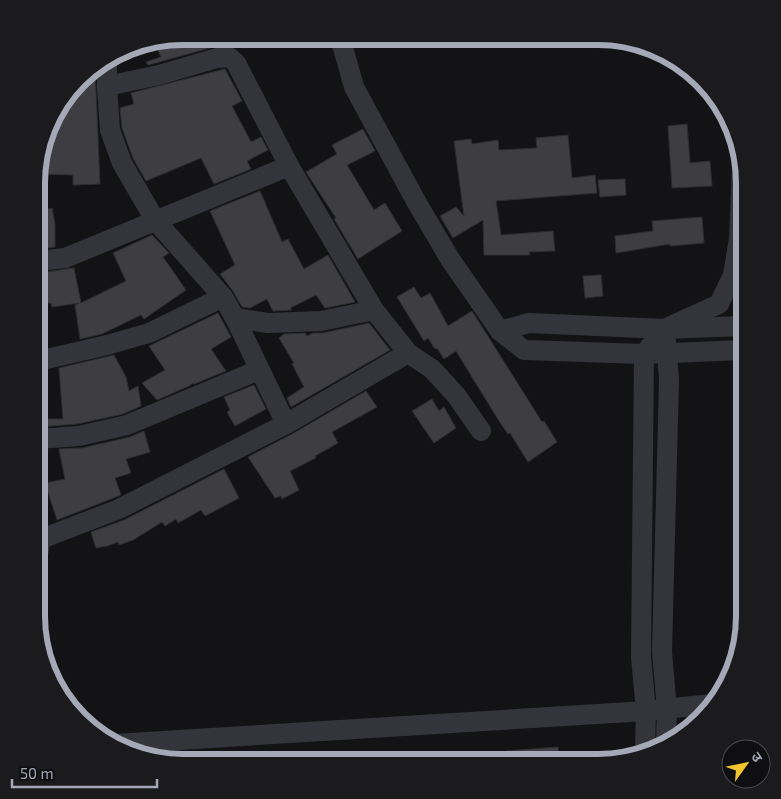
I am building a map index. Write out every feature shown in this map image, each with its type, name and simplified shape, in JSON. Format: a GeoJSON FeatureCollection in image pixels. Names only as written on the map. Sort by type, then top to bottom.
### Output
{"type":"FeatureCollection","features":[{"type":"Feature","properties":{"kind":"street"},"geometry":{"type":"LineString","coordinates":[[342,45],[354,87],[450,259],[500,331],[524,350],[644,354],[736,350]]}},
{"type":"Feature","properties":{"kind":"street"},"geometry":{"type":"LineString","coordinates":[[107,86],[159,75],[217,58],[229,57],[236,63],[289,166],[374,310],[408,353],[432,369],[456,395],[481,431]]}},
{"type":"Feature","properties":{"kind":"street"},"geometry":{"type":"LineString","coordinates":[[108,67],[110,130],[122,163],[155,220],[223,297],[286,424]]}},
{"type":"Feature","properties":{"kind":"street"},"geometry":{"type":"LineString","coordinates":[[45,260],[65,258],[289,166]]}},
{"type":"Feature","properties":{"kind":"street"},"geometry":{"type":"LineString","coordinates":[[646,745],[646,712],[641,657],[644,354],[664,329],[719,304],[733,275],[736,257]]}},
{"type":"Feature","properties":{"kind":"street"},"geometry":{"type":"LineString","coordinates":[[45,360],[107,346],[149,333],[223,297]]}},
{"type":"Feature","properties":{"kind":"street"},"geometry":{"type":"LineString","coordinates":[[235,318],[268,323],[321,321],[374,310]]}},
{"type":"Feature","properties":{"kind":"street"},"geometry":{"type":"LineString","coordinates":[[500,331],[529,323],[664,329],[736,326]]}},
{"type":"Feature","properties":{"kind":"street"},"geometry":{"type":"LineString","coordinates":[[664,329],[668,380],[662,652],[667,710],[666,736]]}},
{"type":"Feature","properties":{"kind":"street"},"geometry":{"type":"LineString","coordinates":[[45,537],[119,508],[286,424],[408,353]]}},
{"type":"Feature","properties":{"kind":"street"},"geometry":{"type":"LineString","coordinates":[[45,438],[79,436],[127,425],[259,370]]}},
{"type":"Feature","properties":{"kind":"street"},"geometry":{"type":"LineString","coordinates":[[129,743],[646,712],[704,705]]}},
{"type":"Feature","properties":{"kind":"building"},"geometry":{"type":"Polygon","coordinates":[[[174,45],[217,46],[148,65],[146,62],[161,57],[157,48],[174,45]]]}},
{"type":"Feature","properties":{"kind":"building"},"geometry":{"type":"Polygon","coordinates":[[[225,69],[242,101],[232,106],[251,142],[261,137],[268,150],[247,161],[251,169],[214,184],[201,158],[146,181],[133,158],[122,128],[120,108],[134,104],[131,93],[225,69]]]}},
{"type":"Feature","properties":{"kind":"building"},"geometry":{"type":"Polygon","coordinates":[[[95,76],[100,184],[73,185],[73,175],[45,174],[48,156],[59,122],[79,92],[95,76]]]}},
{"type":"Feature","properties":{"kind":"building"},"geometry":{"type":"Polygon","coordinates":[[[687,124],[690,163],[710,161],[712,186],[672,188],[668,126],[687,124]]]}},
{"type":"Feature","properties":{"kind":"building"},"geometry":{"type":"Polygon","coordinates":[[[363,129],[375,151],[347,165],[374,210],[385,203],[402,231],[358,259],[334,219],[336,218],[306,172],[337,154],[332,145],[363,129]]]}},
{"type":"Feature","properties":{"kind":"building"},"geometry":{"type":"Polygon","coordinates":[[[568,135],[572,178],[595,175],[597,193],[496,201],[501,235],[553,231],[555,251],[529,252],[530,255],[484,255],[483,220],[453,238],[440,216],[456,207],[464,216],[454,141],[471,139],[472,144],[498,140],[499,150],[537,148],[536,138],[568,135]]]}},
{"type":"Feature","properties":{"kind":"building"},"geometry":{"type":"Polygon","coordinates":[[[625,179],[626,195],[600,197],[598,180],[625,179]]]}},
{"type":"Feature","properties":{"kind":"building"},"geometry":{"type":"Polygon","coordinates":[[[260,191],[282,242],[288,239],[304,269],[328,255],[355,302],[325,308],[316,295],[290,308],[292,310],[273,311],[267,299],[250,308],[242,307],[220,274],[235,265],[210,211],[260,191]]]}},
{"type":"Feature","properties":{"kind":"building"},"geometry":{"type":"Polygon","coordinates":[[[52,208],[55,224],[55,247],[45,248],[45,210],[52,208]]]}},
{"type":"Feature","properties":{"kind":"building"},"geometry":{"type":"Polygon","coordinates":[[[702,217],[704,243],[670,246],[670,244],[616,253],[615,236],[653,231],[652,221],[702,217]]]}},
{"type":"Feature","properties":{"kind":"building"},"geometry":{"type":"Polygon","coordinates":[[[152,235],[169,253],[163,257],[186,290],[144,319],[141,315],[102,334],[80,339],[75,305],[79,303],[52,307],[51,303],[45,303],[45,272],[74,268],[81,303],[126,281],[113,253],[152,235]]]}},
{"type":"Feature","properties":{"kind":"building"},"geometry":{"type":"Polygon","coordinates":[[[601,275],[603,296],[585,298],[583,276],[601,275]]]}},
{"type":"Feature","properties":{"kind":"building"},"geometry":{"type":"Polygon","coordinates":[[[414,287],[421,298],[430,293],[448,326],[472,311],[542,422],[544,421],[557,442],[528,462],[510,433],[508,434],[499,421],[456,351],[444,359],[428,338],[424,341],[397,297],[414,287]]]}},
{"type":"Feature","properties":{"kind":"building"},"geometry":{"type":"Polygon","coordinates":[[[218,313],[231,337],[211,349],[226,371],[193,383],[157,400],[142,383],[165,370],[149,346],[218,313]]]}},
{"type":"Feature","properties":{"kind":"building"},"geometry":{"type":"Polygon","coordinates":[[[369,323],[390,350],[291,407],[287,398],[304,387],[292,364],[294,363],[279,338],[284,334],[305,333],[307,336],[313,333],[323,333],[369,323]]]}},
{"type":"Feature","properties":{"kind":"building"},"geometry":{"type":"Polygon","coordinates":[[[114,355],[126,377],[129,391],[138,386],[141,406],[123,414],[77,424],[45,426],[45,419],[63,419],[59,368],[114,355]]]}},
{"type":"Feature","properties":{"kind":"building"},"geometry":{"type":"Polygon","coordinates":[[[254,385],[266,409],[235,426],[227,412],[230,410],[224,397],[254,385]]]}},
{"type":"Feature","properties":{"kind":"building"},"geometry":{"type":"Polygon","coordinates":[[[366,391],[377,407],[332,432],[338,443],[315,456],[316,458],[290,471],[299,490],[282,499],[281,496],[275,498],[248,457],[366,391]]]}},
{"type":"Feature","properties":{"kind":"building"},"geometry":{"type":"Polygon","coordinates":[[[432,399],[439,411],[444,407],[456,428],[434,443],[412,411],[432,399]]]}},
{"type":"Feature","properties":{"kind":"building"},"geometry":{"type":"Polygon","coordinates":[[[144,431],[150,452],[126,459],[131,473],[115,478],[121,495],[57,520],[45,483],[65,479],[59,449],[82,448],[130,437],[144,431]]]}},
{"type":"Feature","properties":{"kind":"building"},"geometry":{"type":"Polygon","coordinates":[[[224,469],[239,498],[205,516],[201,510],[178,523],[176,519],[165,526],[162,522],[133,540],[119,545],[118,542],[96,548],[91,532],[124,520],[224,469]]]}},
{"type":"Feature","properties":{"kind":"building"},"geometry":{"type":"Polygon","coordinates":[[[558,747],[558,754],[506,754],[506,751],[558,747]]]}}]}
